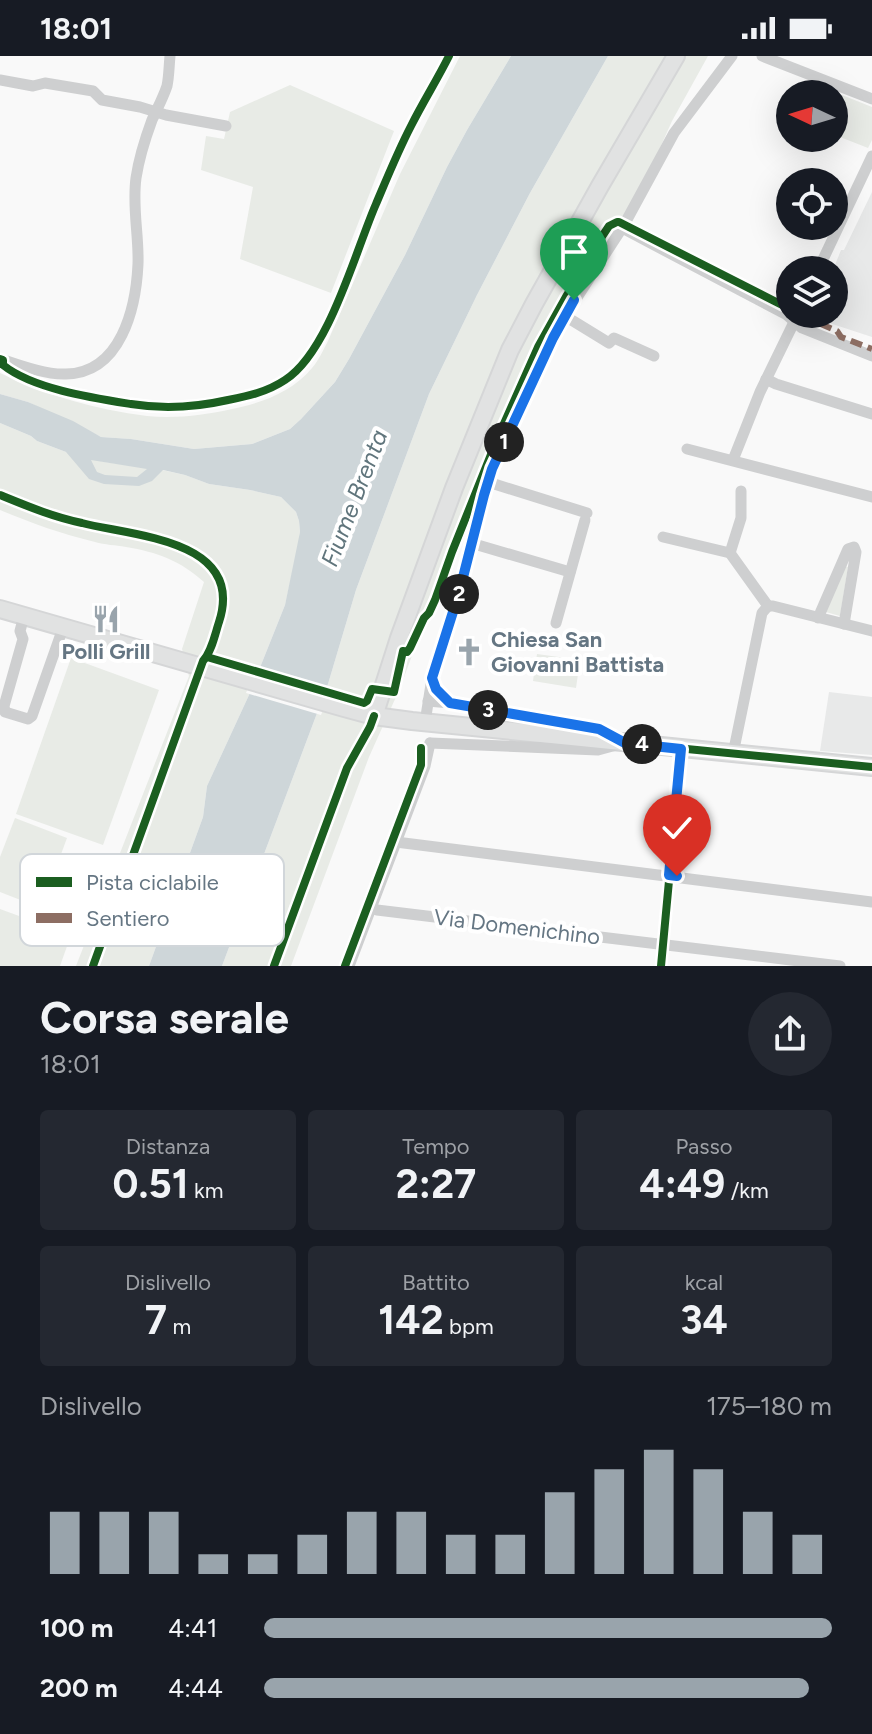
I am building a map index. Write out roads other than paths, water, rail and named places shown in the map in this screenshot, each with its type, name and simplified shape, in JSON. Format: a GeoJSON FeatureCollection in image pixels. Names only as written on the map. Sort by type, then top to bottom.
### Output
{"type":"FeatureCollection","features":[{"type":"Feature","properties":{"kind":"main road"},"geometry":{"type":"LineString","coordinates":[[368,714],[510,350],[676,56]]}},
{"type":"Feature","properties":{"kind":"main road"},"geometry":{"type":"LineString","coordinates":[[0,609],[368,714],[872,767]]}},
{"type":"Feature","properties":{"kind":"street"},"geometry":{"type":"LineString","coordinates":[[170,56],[167,86],[145,140],[135,184],[138,262],[135,291],[124,331],[117,346],[102,362],[86,370],[68,374],[2,359],[7,369],[30,380],[86,397],[151,407],[214,403],[258,393],[286,380],[305,362],[329,322],[409,129],[449,56]]}},
{"type":"Feature","properties":{"kind":"street"},"geometry":{"type":"LineString","coordinates":[[426,716],[432,678],[459,593],[488,482],[521,405],[565,316],[622,228],[674,133],[732,56]]}},
{"type":"Feature","properties":{"kind":"street"},"geometry":{"type":"LineString","coordinates":[[762,56],[872,99]]}},
{"type":"Feature","properties":{"kind":"street"},"geometry":{"type":"LineString","coordinates":[[0,80],[93,91],[102,100],[226,126]]}},
{"type":"Feature","properties":{"kind":"street"},"geometry":{"type":"LineString","coordinates":[[825,256],[872,156]]}},
{"type":"Feature","properties":{"kind":"street"},"geometry":{"type":"LineString","coordinates":[[622,228],[776,308]]}},
{"type":"Feature","properties":{"kind":"street"},"geometry":{"type":"LineString","coordinates":[[565,316],[609,343],[614,338],[654,356]]}},
{"type":"Feature","properties":{"kind":"street"},"geometry":{"type":"LineString","coordinates":[[733,460],[766,379],[791,328]]}},
{"type":"Feature","properties":{"kind":"street"},"geometry":{"type":"LineString","coordinates":[[802,328],[872,356]]}},
{"type":"Feature","properties":{"kind":"street"},"geometry":{"type":"LineString","coordinates":[[766,379],[872,414]]}},
{"type":"Feature","properties":{"kind":"street"},"geometry":{"type":"LineString","coordinates":[[687,449],[872,497]]}},
{"type":"Feature","properties":{"kind":"street"},"geometry":{"type":"LineString","coordinates":[[488,482],[586,517],[556,623]]}},
{"type":"Feature","properties":{"kind":"street"},"geometry":{"type":"LineString","coordinates":[[730,553],[741,518],[741,491]]}},
{"type":"Feature","properties":{"kind":"street"},"geometry":{"type":"LineString","coordinates":[[663,537],[730,553],[768,606]]}},
{"type":"Feature","properties":{"kind":"street"},"geometry":{"type":"LineString","coordinates":[[471,543],[570,572]]}},
{"type":"Feature","properties":{"kind":"street"},"geometry":{"type":"LineString","coordinates":[[818,618],[848,549],[854,547],[856,552],[844,624]]}},
{"type":"Feature","properties":{"kind":"street"},"geometry":{"type":"LineString","coordinates":[[768,606],[872,631]]}},
{"type":"Feature","properties":{"kind":"street"},"geometry":{"type":"LineString","coordinates":[[733,754],[762,613],[768,606]]}},
{"type":"Feature","properties":{"kind":"street"},"geometry":{"type":"LineString","coordinates":[[24,616],[20,631],[23,639],[4,706],[5,712],[28,719],[32,716],[63,628]]}},
{"type":"Feature","properties":{"kind":"street"},"geometry":{"type":"LineString","coordinates":[[432,678],[436,689],[450,703]]}},
{"type":"Feature","properties":{"kind":"street"},"geometry":{"type":"LineString","coordinates":[[428,701],[599,729],[625,743]]}},
{"type":"Feature","properties":{"kind":"street"},"geometry":{"type":"LineString","coordinates":[[284,939],[347,768],[370,727],[368,714]]}},
{"type":"Feature","properties":{"kind":"street"},"geometry":{"type":"LineString","coordinates":[[425,730],[425,740],[430,743],[598,750],[625,743]]}},
{"type":"Feature","properties":{"kind":"street"},"geometry":{"type":"LineString","coordinates":[[349,966],[425,766],[430,743]]}},
{"type":"Feature","properties":{"kind":"street"},"geometry":{"type":"LineString","coordinates":[[661,966],[681,749]]}},
{"type":"Feature","properties":{"kind":"street"},"geometry":{"type":"LineString","coordinates":[[396,842],[872,902]]}},
{"type":"Feature","properties":{"kind":"street","name":"Via Domenichino"},"geometry":{"type":"LineString","coordinates":[[371,907],[840,966]]}},
{"type":"Feature","properties":{"kind":"street"},"geometry":{"type":"LineString","coordinates":[[274,966],[281,946]]}},
{"type":"Feature","properties":{"kind":"water","name":"Fiume Brenta"},"geometry":{"type":"Polygon","coordinates":[[[511,56],[608,56],[530,193],[429,394],[356,590],[328,684],[264,854],[190,854],[203,817],[207,786],[249,695],[285,605],[300,532],[296,512],[281,497],[209,484],[163,470],[152,481],[139,486],[104,484],[89,479],[66,452],[0,423],[0,394],[73,421],[101,437],[194,449],[252,444],[290,429],[335,382],[349,359],[405,255],[447,167],[511,56]],[[91,460],[97,472],[105,475],[137,477],[147,469],[91,460]]]}},
{"type":"Feature","properties":{"kind":"water"},"geometry":{"type":"Polygon","coordinates":[[[156,946],[230,946],[222,966],[149,966],[156,946]]]}},
{"type":"Feature","properties":{"kind":"place","name":"Polli Grill"},"geometry":{"type":"Point","coordinates":[106,619]}},
{"type":"Feature","properties":{"kind":"place","name":"Chiesa San Giovanni Battista"},"geometry":{"type":"Point","coordinates":[469,652]}}]}
